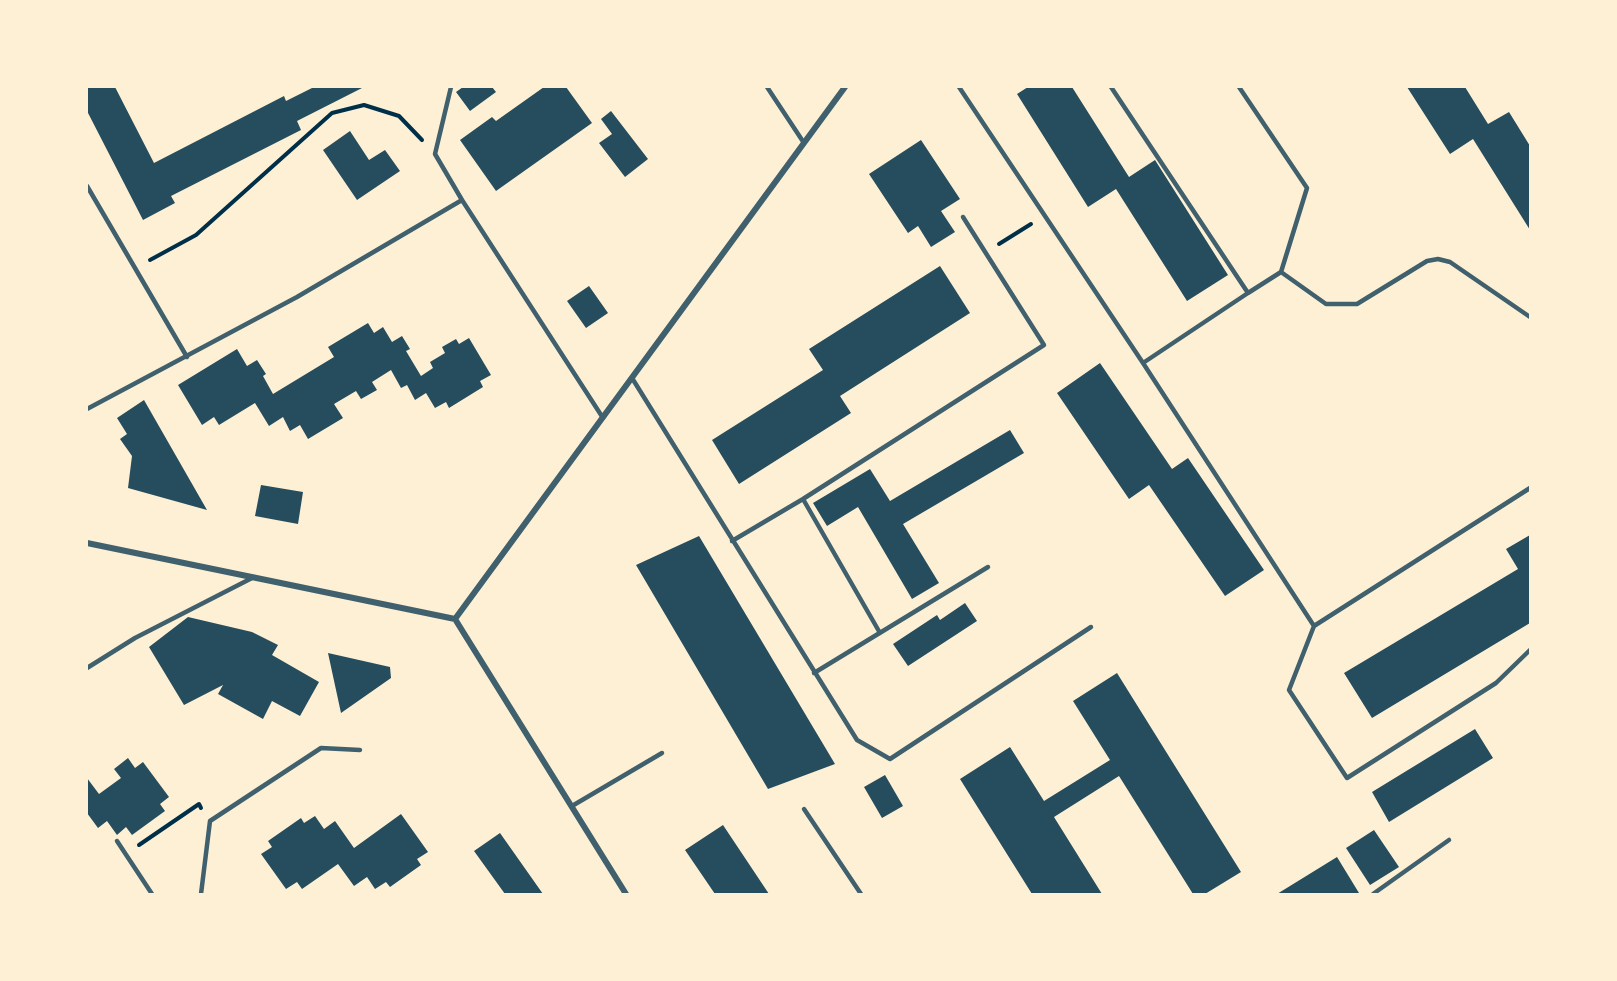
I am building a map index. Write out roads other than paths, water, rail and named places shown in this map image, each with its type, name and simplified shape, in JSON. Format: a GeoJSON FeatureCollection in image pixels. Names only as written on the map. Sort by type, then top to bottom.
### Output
{"type":"FeatureCollection","features":[{"type":"Feature","properties":{"kind":"street"},"geometry":{"type":"LineString","coordinates":[[455,619],[845,87]]}},
{"type":"Feature","properties":{"kind":"street"},"geometry":{"type":"LineString","coordinates":[[87,543],[455,619],[626,894]]}},
{"type":"Feature","properties":{"kind":"lane"},"geometry":{"type":"LineString","coordinates":[[452,87],[435,154],[462,200],[603,418]]}},
{"type":"Feature","properties":{"kind":"lane"},"geometry":{"type":"LineString","coordinates":[[767,87],[804,143]]}},
{"type":"Feature","properties":{"kind":"lane"},"geometry":{"type":"LineString","coordinates":[[959,87],[1143,363],[1314,626]]}},
{"type":"Feature","properties":{"kind":"lane"},"geometry":{"type":"LineString","coordinates":[[1111,87],[1248,293]]}},
{"type":"Feature","properties":{"kind":"lane"},"geometry":{"type":"LineString","coordinates":[[1143,363],[1281,272],[1307,188],[1239,87]]}},
{"type":"Feature","properties":{"kind":"lane"},"geometry":{"type":"LineString","coordinates":[[87,186],[188,357]]}},
{"type":"Feature","properties":{"kind":"lane"},"geometry":{"type":"LineString","coordinates":[[87,409],[297,297],[462,200]]}},
{"type":"Feature","properties":{"kind":"lane"},"geometry":{"type":"LineString","coordinates":[[732,541],[803,499],[1044,345],[963,217]]}},
{"type":"Feature","properties":{"kind":"lane"},"geometry":{"type":"LineString","coordinates":[[1281,272],[1326,304],[1357,304],[1427,261],[1438,259],[1450,262],[1530,317]]}},
{"type":"Feature","properties":{"kind":"lane"},"geometry":{"type":"LineString","coordinates":[[632,378],[857,740],[890,759],[1091,627]]}},
{"type":"Feature","properties":{"kind":"lane"},"geometry":{"type":"LineString","coordinates":[[1530,488],[1314,626],[1289,690],[1347,778],[1496,683],[1530,650]]}},
{"type":"Feature","properties":{"kind":"lane"},"geometry":{"type":"LineString","coordinates":[[803,499],[880,633]]}},
{"type":"Feature","properties":{"kind":"lane"},"geometry":{"type":"LineString","coordinates":[[814,672],[988,567]]}},
{"type":"Feature","properties":{"kind":"lane"},"geometry":{"type":"LineString","coordinates":[[87,668],[135,638],[254,578]]}},
{"type":"Feature","properties":{"kind":"lane"},"geometry":{"type":"LineString","coordinates":[[201,894],[210,821],[321,748],[360,750]]}},
{"type":"Feature","properties":{"kind":"lane"},"geometry":{"type":"LineString","coordinates":[[572,806],[662,753]]}},
{"type":"Feature","properties":{"kind":"lane"},"geometry":{"type":"LineString","coordinates":[[804,809],[861,894]]}},
{"type":"Feature","properties":{"kind":"lane"},"geometry":{"type":"LineString","coordinates":[[1372,894],[1449,840]]}},
{"type":"Feature","properties":{"kind":"lane"},"geometry":{"type":"LineString","coordinates":[[117,841],[152,894]]}}]}
